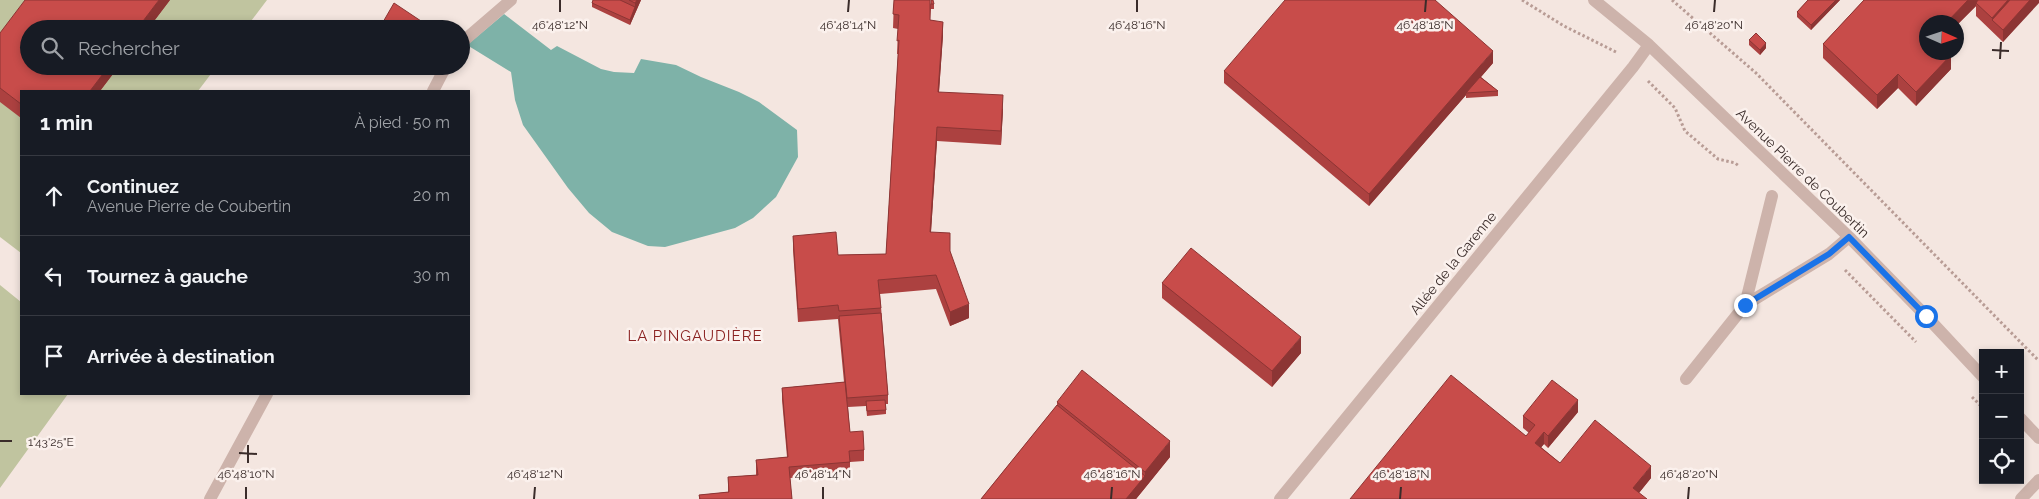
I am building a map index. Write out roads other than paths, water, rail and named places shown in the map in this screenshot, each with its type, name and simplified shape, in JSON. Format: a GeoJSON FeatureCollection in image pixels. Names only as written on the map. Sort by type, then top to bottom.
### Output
{"type":"FeatureCollection","features":[{"type":"Feature","properties":{"kind":"street"},"geometry":{"type":"LineString","coordinates":[[470,35],[511,0]]}},
{"type":"Feature","properties":{"kind":"street","name":"Avenue Pierre de Coubertin"},"geometry":{"type":"LineString","coordinates":[[1594,0],[1649,45],[1849,237],[1979,373]]}},
{"type":"Feature","properties":{"kind":"street","name":"Allée de la Garenne"},"geometry":{"type":"LineString","coordinates":[[1280,499],[1634,67],[1649,45]]}},
{"type":"Feature","properties":{"kind":"street"},"geometry":{"type":"LineString","coordinates":[[434,90],[441,75]]}},
{"type":"Feature","properties":{"kind":"street"},"geometry":{"type":"LineString","coordinates":[[1745,305],[1772,196]]}},
{"type":"Feature","properties":{"kind":"street"},"geometry":{"type":"LineString","coordinates":[[1686,379],[1745,305],[1829,254],[1849,237]]}},
{"type":"Feature","properties":{"kind":"street"},"geometry":{"type":"LineString","coordinates":[[210,499],[266,395]]}},
{"type":"Feature","properties":{"kind":"street"},"geometry":{"type":"LineString","coordinates":[[2024,422],[2039,438]]}},
{"type":"Feature","properties":{"kind":"street"},"geometry":{"type":"LineString","coordinates":[[2022,499],[2039,480]]}},
{"type":"Feature","properties":{"kind":"water"},"geometry":{"type":"Polygon","coordinates":[[[504,14],[551,50],[557,46],[601,69],[634,73],[641,59],[676,65],[759,102],[797,130],[798,157],[776,197],[753,218],[735,228],[665,247],[648,246],[612,232],[589,213],[568,188],[523,125],[515,100],[511,72],[470,47],[470,42],[504,14]]]}},
{"type":"Feature","properties":{"kind":"district","name":"LA PINGAUDIÈRE"},"geometry":{"type":"Point","coordinates":[695,336]}}]}
